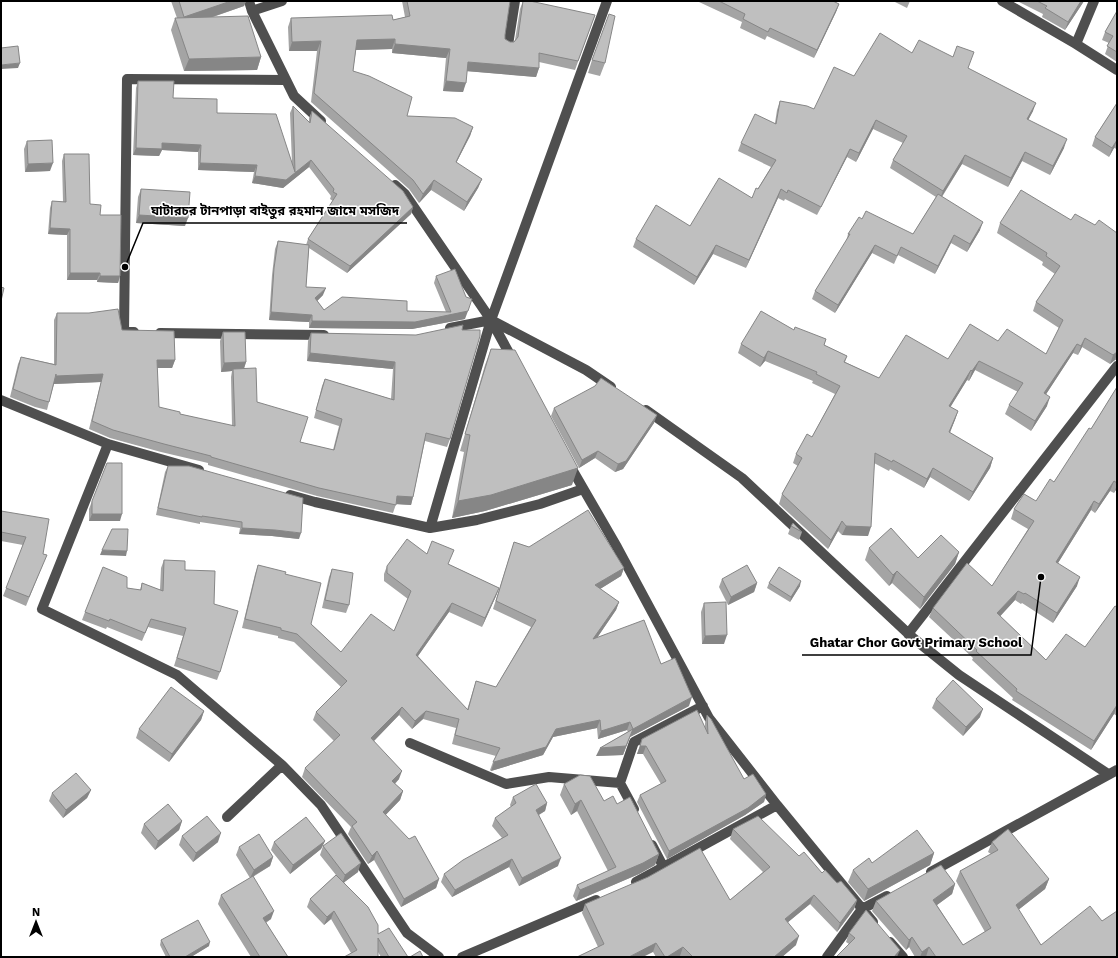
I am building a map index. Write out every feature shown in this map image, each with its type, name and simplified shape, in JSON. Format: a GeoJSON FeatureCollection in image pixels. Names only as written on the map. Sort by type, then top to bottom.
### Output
{"type":"FeatureCollection","features":[{"type":"Feature","properties":{"kind":"street"},"geometry":{"type":"LineString","coordinates":[[249,1],[252,11],[294,96],[329,127]]}},
{"type":"Feature","properties":{"kind":"street"},"geometry":{"type":"LineString","coordinates":[[252,11],[282,1]]}},
{"type":"Feature","properties":{"kind":"street"},"geometry":{"type":"LineString","coordinates":[[508,45],[515,1]]}},
{"type":"Feature","properties":{"kind":"street"},"geometry":{"type":"LineString","coordinates":[[430,528],[491,320],[607,1]]}},
{"type":"Feature","properties":{"kind":"street"},"geometry":{"type":"LineString","coordinates":[[1002,1],[1076,44],[1117,70]]}},
{"type":"Feature","properties":{"kind":"street"},"geometry":{"type":"LineString","coordinates":[[1076,44],[1094,1]]}},
{"type":"Feature","properties":{"kind":"street"},"geometry":{"type":"LineString","coordinates":[[285,80],[126,79],[124,332],[335,335]]}},
{"type":"Feature","properties":{"kind":"street"},"geometry":{"type":"LineString","coordinates":[[387,179],[405,194],[491,320],[520,374]]}},
{"type":"Feature","properties":{"kind":"street"},"geometry":{"type":"LineString","coordinates":[[441,330],[491,320],[586,370],[617,391]]}},
{"type":"Feature","properties":{"kind":"street"},"geometry":{"type":"LineString","coordinates":[[908,634],[1117,366]]}},
{"type":"Feature","properties":{"kind":"street"},"geometry":{"type":"LineString","coordinates":[[1,400],[108,444],[210,473]]}},
{"type":"Feature","properties":{"kind":"street"},"geometry":{"type":"LineString","coordinates":[[635,403],[742,478],[908,634],[959,675],[1112,772],[924,876]]}},
{"type":"Feature","properties":{"kind":"street"},"geometry":{"type":"LineString","coordinates":[[108,444],[42,609],[177,675],[282,765],[321,805],[407,932],[439,957]]}},
{"type":"Feature","properties":{"kind":"street"},"geometry":{"type":"LineString","coordinates":[[564,455],[617,547],[709,718],[777,805],[903,957]]}},
{"type":"Feature","properties":{"kind":"street"},"geometry":{"type":"LineString","coordinates":[[277,491],[315,502],[430,528],[477,520],[540,504],[583,489]]}},
{"type":"Feature","properties":{"kind":"street"},"geometry":{"type":"LineString","coordinates":[[638,818],[620,783],[634,742],[703,706]]}},
{"type":"Feature","properties":{"kind":"street"},"geometry":{"type":"LineString","coordinates":[[410,743],[506,784],[549,777],[620,783]]}},
{"type":"Feature","properties":{"kind":"street"},"geometry":{"type":"LineString","coordinates":[[227,817],[282,765]]}},
{"type":"Feature","properties":{"kind":"street"},"geometry":{"type":"LineString","coordinates":[[628,886],[642,880],[777,805]]}},
{"type":"Feature","properties":{"kind":"street"},"geometry":{"type":"LineString","coordinates":[[646,833],[664,868]]}},
{"type":"Feature","properties":{"kind":"street"},"geometry":{"type":"LineString","coordinates":[[827,957],[862,909],[896,891]]}},
{"type":"Feature","properties":{"kind":"street"},"geometry":{"type":"LineString","coordinates":[[462,957],[607,895]]}},
{"type":"Feature","properties":{"kind":"building"},"geometry":{"type":"Polygon","coordinates":[[[179,1],[231,1],[184,17],[179,1]]]}},
{"type":"Feature","properties":{"kind":"building"},"geometry":{"type":"Polygon","coordinates":[[[407,1],[510,1],[505,39],[510,42],[514,42],[518,37],[523,1],[530,1],[595,15],[578,61],[539,53],[539,68],[468,62],[466,83],[446,81],[450,49],[395,44],[395,39],[357,40],[353,71],[369,76],[412,97],[407,116],[455,118],[473,127],[456,162],[482,179],[467,202],[434,180],[423,194],[413,180],[314,93],[321,41],[292,42],[291,18],[392,15],[393,20],[410,16],[407,1]]]}},
{"type":"Feature","properties":{"kind":"building"},"geometry":{"type":"Polygon","coordinates":[[[719,1],[833,1],[839,4],[817,50],[770,28],[768,32],[743,19],[745,14],[719,1]]]}},
{"type":"Feature","properties":{"kind":"building"},"geometry":{"type":"Polygon","coordinates":[[[1037,1],[1081,1],[1068,22],[1045,8],[1047,6],[1037,1]]]}},
{"type":"Feature","properties":{"kind":"building"},"geometry":{"type":"Polygon","coordinates":[[[1117,11],[1117,52],[1107,46],[1113,36],[1105,32],[1117,11]]]}},
{"type":"Feature","properties":{"kind":"building"},"geometry":{"type":"Polygon","coordinates":[[[609,14],[615,16],[605,63],[592,60],[609,14]]]}},
{"type":"Feature","properties":{"kind":"building"},"geometry":{"type":"Polygon","coordinates":[[[248,16],[261,57],[189,59],[175,18],[248,16]]]}},
{"type":"Feature","properties":{"kind":"building"},"geometry":{"type":"Polygon","coordinates":[[[880,33],[912,53],[919,40],[953,57],[957,46],[974,52],[968,68],[1036,103],[1027,119],[1067,139],[1053,166],[1025,152],[1011,178],[965,155],[943,191],[893,160],[907,136],[876,120],[859,153],[850,149],[821,207],[788,190],[787,193],[781,189],[749,260],[716,245],[697,277],[636,239],[656,205],[690,226],[719,178],[752,198],[756,188],[758,189],[776,160],[741,143],[755,114],[776,124],[780,101],[807,106],[814,109],[834,67],[854,76],[880,33]]]}},
{"type":"Feature","properties":{"kind":"building"},"geometry":{"type":"Polygon","coordinates":[[[18,46],[20,63],[1,65],[1,48],[18,46]]]}},
{"type":"Feature","properties":{"kind":"building"},"geometry":{"type":"Polygon","coordinates":[[[138,81],[174,81],[173,98],[217,99],[217,113],[276,114],[295,172],[293,106],[310,123],[312,111],[403,191],[413,207],[350,266],[308,239],[337,194],[333,192],[334,189],[311,160],[286,180],[255,176],[257,165],[200,163],[201,145],[162,143],[162,149],[136,148],[138,81]]]}},
{"type":"Feature","properties":{"kind":"building"},"geometry":{"type":"Polygon","coordinates":[[[1117,103],[1117,140],[1112,148],[1095,137],[1117,103]]]}},
{"type":"Feature","properties":{"kind":"building"},"geometry":{"type":"Polygon","coordinates":[[[52,140],[53,163],[28,164],[27,141],[52,140]]]}},
{"type":"Feature","properties":{"kind":"building"},"geometry":{"type":"Polygon","coordinates":[[[64,154],[89,154],[90,204],[101,205],[100,215],[121,215],[120,276],[100,276],[100,273],[70,273],[70,229],[50,228],[52,201],[66,202],[64,154]]]}},
{"type":"Feature","properties":{"kind":"building"},"geometry":{"type":"Polygon","coordinates":[[[141,189],[190,192],[188,218],[139,215],[141,189]]]}},
{"type":"Feature","properties":{"kind":"building"},"geometry":{"type":"Polygon","coordinates":[[[1021,190],[1071,220],[1075,214],[1095,225],[1099,220],[1117,233],[1117,352],[1113,355],[1085,338],[1081,346],[1077,344],[1044,393],[1050,397],[1035,421],[1009,405],[1023,383],[979,361],[972,371],[971,370],[949,406],[958,411],[949,432],[993,458],[973,492],[933,468],[927,479],[893,460],[892,462],[875,453],[871,527],[846,526],[842,521],[831,540],[782,494],[802,458],[796,454],[807,434],[812,437],[840,386],[816,374],[817,372],[768,351],[764,358],[741,344],[761,311],[794,330],[795,327],[826,339],[824,345],[847,356],[844,362],[879,378],[906,335],[948,359],[970,324],[998,341],[1007,329],[1046,354],[1063,320],[1036,302],[1060,266],[1046,256],[1047,253],[1000,223],[1021,190]]]}},
{"type":"Feature","properties":{"kind":"building"},"geometry":{"type":"Polygon","coordinates":[[[938,194],[983,222],[970,244],[954,235],[938,266],[901,247],[897,256],[875,245],[838,305],[815,291],[850,234],[848,234],[859,217],[862,219],[866,211],[913,234],[938,194]]]}},
{"type":"Feature","properties":{"kind":"building"},"geometry":{"type":"Polygon","coordinates":[[[278,241],[309,245],[306,287],[326,288],[315,298],[324,310],[342,297],[407,301],[407,311],[451,312],[436,276],[455,269],[466,297],[472,299],[468,311],[415,322],[312,321],[312,315],[271,312],[274,268],[278,241]]]}},
{"type":"Feature","properties":{"kind":"building"},"geometry":{"type":"Polygon","coordinates":[[[1,287],[4,288],[1,301],[1,287]]]}},
{"type":"Feature","properties":{"kind":"building"},"geometry":{"type":"Polygon","coordinates":[[[118,309],[122,330],[174,331],[175,360],[157,360],[159,407],[180,412],[180,414],[235,426],[233,369],[256,368],[257,402],[308,417],[300,442],[334,450],[342,419],[316,410],[325,379],[394,400],[395,362],[310,353],[311,333],[416,335],[463,325],[462,330],[480,330],[480,336],[450,439],[426,433],[413,497],[397,496],[396,505],[319,488],[211,456],[113,430],[92,421],[103,374],[56,376],[56,374],[49,402],[13,389],[21,357],[56,365],[57,313],[89,313],[118,309]]]}},
{"type":"Feature","properties":{"kind":"building"},"geometry":{"type":"Polygon","coordinates":[[[223,332],[245,332],[246,362],[224,363],[223,332]]]}},
{"type":"Feature","properties":{"kind":"building"},"geometry":{"type":"Polygon","coordinates":[[[491,349],[515,350],[578,468],[491,495],[458,501],[470,435],[465,434],[491,349]]]}},
{"type":"Feature","properties":{"kind":"building"},"geometry":{"type":"Polygon","coordinates":[[[601,378],[657,415],[626,461],[618,464],[598,451],[582,460],[554,408],[595,386],[601,378]]]}},
{"type":"Feature","properties":{"kind":"building"},"geometry":{"type":"Polygon","coordinates":[[[1117,387],[1117,483],[1114,481],[1099,504],[1094,501],[1056,562],[1080,577],[1057,613],[1025,593],[1024,594],[1018,591],[997,613],[1046,660],[1066,634],[1085,647],[1115,606],[1117,607],[1117,705],[1094,741],[1016,691],[1017,689],[933,608],[967,563],[992,586],[1034,521],[1014,509],[1024,494],[1036,501],[1050,479],[1054,482],[1089,428],[1091,429],[1117,387]]]}},
{"type":"Feature","properties":{"kind":"building"},"geometry":{"type":"Polygon","coordinates":[[[107,463],[122,463],[122,514],[92,514],[92,501],[107,463]]]}},
{"type":"Feature","properties":{"kind":"building"},"geometry":{"type":"Polygon","coordinates":[[[168,466],[189,466],[303,498],[301,533],[242,528],[242,522],[202,517],[158,508],[168,466]]]}},
{"type":"Feature","properties":{"kind":"building"},"geometry":{"type":"Polygon","coordinates":[[[588,510],[624,568],[595,585],[619,602],[593,639],[644,620],[661,664],[675,658],[692,697],[633,729],[630,722],[601,731],[600,720],[556,729],[546,747],[494,762],[500,748],[455,735],[459,719],[426,711],[415,721],[402,707],[371,738],[402,771],[392,781],[403,791],[383,812],[409,839],[415,836],[439,879],[404,899],[377,851],[372,856],[352,826],[357,822],[305,768],[340,735],[316,712],[347,681],[297,634],[281,630],[281,628],[245,619],[258,565],[286,572],[285,574],[321,583],[311,624],[341,652],[371,614],[394,631],[411,591],[387,573],[387,566],[407,539],[427,554],[432,541],[454,550],[448,564],[499,588],[485,618],[452,603],[416,655],[468,710],[476,681],[496,687],[536,620],[496,601],[514,542],[529,547],[588,510]]]}},
{"type":"Feature","properties":{"kind":"building"},"geometry":{"type":"Polygon","coordinates":[[[1,511],[49,519],[43,554],[47,555],[29,597],[6,588],[26,537],[1,532],[1,511]]]}},
{"type":"Feature","properties":{"kind":"building"},"geometry":{"type":"Polygon","coordinates":[[[793,523],[802,532],[791,526],[793,523]]]}},
{"type":"Feature","properties":{"kind":"building"},"geometry":{"type":"Polygon","coordinates":[[[891,528],[918,558],[941,535],[959,552],[924,597],[897,571],[893,575],[869,548],[891,528]]]}},
{"type":"Feature","properties":{"kind":"building"},"geometry":{"type":"Polygon","coordinates":[[[112,529],[128,529],[127,551],[102,550],[112,529]]]}},
{"type":"Feature","properties":{"kind":"building"},"geometry":{"type":"Polygon","coordinates":[[[164,560],[185,561],[185,570],[215,571],[214,604],[238,611],[220,672],[177,658],[186,628],[151,619],[145,633],[110,619],[109,621],[85,612],[103,567],[127,577],[127,588],[141,590],[142,583],[163,591],[164,560]]]}},
{"type":"Feature","properties":{"kind":"building"},"geometry":{"type":"Polygon","coordinates":[[[747,565],[757,583],[731,597],[722,579],[747,565]]]}},
{"type":"Feature","properties":{"kind":"building"},"geometry":{"type":"Polygon","coordinates":[[[779,567],[801,581],[791,597],[769,583],[779,567]]]}},
{"type":"Feature","properties":{"kind":"building"},"geometry":{"type":"Polygon","coordinates":[[[332,569],[353,573],[349,605],[325,600],[332,569]]]}},
{"type":"Feature","properties":{"kind":"building"},"geometry":{"type":"Polygon","coordinates":[[[726,602],[727,635],[705,636],[704,603],[726,602]]]}},
{"type":"Feature","properties":{"kind":"building"},"geometry":{"type":"Polygon","coordinates":[[[953,680],[983,709],[966,727],[936,699],[953,680]]]}},
{"type":"Feature","properties":{"kind":"building"},"geometry":{"type":"Polygon","coordinates":[[[171,687],[204,711],[172,754],[139,729],[171,687]]]}},
{"type":"Feature","properties":{"kind":"building"},"geometry":{"type":"Polygon","coordinates":[[[697,710],[708,734],[707,715],[711,719],[744,779],[753,774],[766,794],[748,808],[669,851],[640,795],[666,781],[646,746],[640,746],[642,739],[697,710]]]}},
{"type":"Feature","properties":{"kind":"building"},"geometry":{"type":"Polygon","coordinates":[[[633,729],[626,746],[600,748],[633,729]]]}},
{"type":"Feature","properties":{"kind":"building"},"geometry":{"type":"Polygon","coordinates":[[[76,773],[91,790],[66,810],[52,793],[76,773]]]}},
{"type":"Feature","properties":{"kind":"building"},"geometry":{"type":"Polygon","coordinates":[[[580,775],[590,776],[604,801],[613,796],[617,804],[630,797],[659,854],[643,863],[580,890],[577,885],[616,867],[581,800],[575,804],[564,784],[580,775]]]}},
{"type":"Feature","properties":{"kind":"building"},"geometry":{"type":"Polygon","coordinates":[[[536,784],[547,803],[536,810],[561,858],[522,878],[512,859],[455,890],[444,874],[463,860],[508,835],[495,818],[516,803],[513,797],[536,784]]]}},
{"type":"Feature","properties":{"kind":"building"},"geometry":{"type":"Polygon","coordinates":[[[168,804],[182,821],[158,841],[144,824],[168,804]]]}},
{"type":"Feature","properties":{"kind":"building"},"geometry":{"type":"Polygon","coordinates":[[[207,816],[221,833],[196,853],[182,836],[207,816]]]}},
{"type":"Feature","properties":{"kind":"building"},"geometry":{"type":"Polygon","coordinates":[[[758,816],[799,856],[804,852],[822,873],[825,870],[837,883],[841,881],[857,900],[840,923],[814,895],[785,919],[799,936],[774,957],[693,957],[683,947],[665,957],[656,943],[629,957],[577,957],[604,944],[585,904],[648,877],[700,848],[730,900],[770,867],[733,829],[758,816]]]}},
{"type":"Feature","properties":{"kind":"building"},"geometry":{"type":"Polygon","coordinates":[[[306,817],[325,841],[293,865],[274,842],[306,817]]]}},
{"type":"Feature","properties":{"kind":"building"},"geometry":{"type":"Polygon","coordinates":[[[1008,829],[1049,879],[1016,905],[1041,945],[1090,906],[1102,921],[1117,911],[1117,957],[936,957],[929,947],[922,952],[912,937],[909,940],[876,901],[941,865],[955,884],[933,900],[963,945],[991,928],[960,871],[998,850],[992,842],[1008,829]]]}},
{"type":"Feature","properties":{"kind":"building"},"geometry":{"type":"Polygon","coordinates":[[[917,830],[934,853],[868,889],[853,870],[869,858],[872,863],[917,830]]]}},
{"type":"Feature","properties":{"kind":"building"},"geometry":{"type":"Polygon","coordinates":[[[341,833],[361,863],[345,875],[323,846],[341,833]]]}},
{"type":"Feature","properties":{"kind":"building"},"geometry":{"type":"Polygon","coordinates":[[[259,834],[273,857],[254,870],[239,847],[259,834]]]}},
{"type":"Feature","properties":{"kind":"building"},"geometry":{"type":"Polygon","coordinates":[[[336,875],[368,907],[378,925],[378,934],[389,928],[408,957],[389,957],[378,938],[378,957],[344,957],[357,950],[334,911],[327,917],[310,899],[336,875]]]}},
{"type":"Feature","properties":{"kind":"building"},"geometry":{"type":"Polygon","coordinates":[[[253,876],[274,911],[263,918],[288,957],[260,957],[221,895],[253,876]]]}},
{"type":"Feature","properties":{"kind":"building"},"geometry":{"type":"Polygon","coordinates":[[[866,910],[900,950],[894,957],[836,957],[855,938],[849,933],[866,910]]]}},
{"type":"Feature","properties":{"kind":"building"},"geometry":{"type":"Polygon","coordinates":[[[198,920],[210,942],[185,957],[170,957],[161,940],[198,920]]]}},
{"type":"Feature","properties":{"kind":"building"},"geometry":{"type":"Polygon","coordinates":[[[420,951],[423,957],[410,957],[420,951]]]}},
{"type":"Feature","properties":{"kind":"place","name":"ঘাটারচর টানপাড়া বাইতুর রহমান জামে মসজিদ"},"geometry":{"type":"Point","coordinates":[125,267]}},
{"type":"Feature","properties":{"kind":"place","name":"Ghatar Chor Govt Primary School"},"geometry":{"type":"Point","coordinates":[1041,577]}}]}
